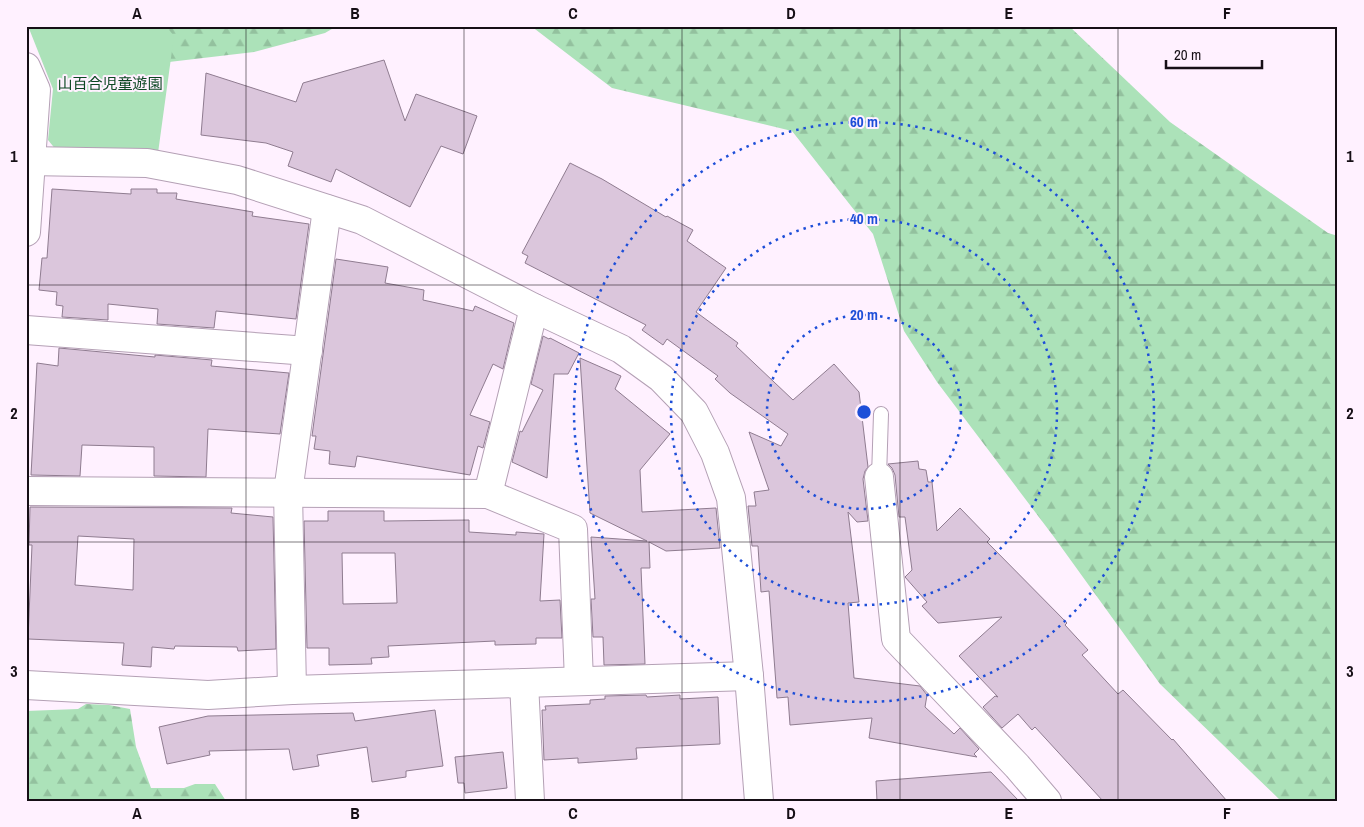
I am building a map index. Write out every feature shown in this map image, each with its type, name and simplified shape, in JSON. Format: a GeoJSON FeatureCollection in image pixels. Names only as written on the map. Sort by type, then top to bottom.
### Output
{"type":"FeatureCollection","features":[{"type":"Feature","properties":{"kind":"street"},"geometry":{"type":"LineString","coordinates":[[26,67],[36,90],[29,161],[26,232]]}},
{"type":"Feature","properties":{"kind":"street"},"geometry":{"type":"LineString","coordinates":[[29,161],[147,163],[237,180],[362,220],[534,308],[621,349],[661,378],[694,412],[715,453],[731,498],[749,676],[759,801]]}},
{"type":"Feature","properties":{"kind":"street"},"geometry":{"type":"LineString","coordinates":[[292,690],[288,492],[327,209]]}},
{"type":"Feature","properties":{"kind":"street"},"geometry":{"type":"LineString","coordinates":[[488,494],[534,308]]}},
{"type":"Feature","properties":{"kind":"street"},"geometry":{"type":"LineString","coordinates":[[26,330],[308,351]]}},
{"type":"Feature","properties":{"kind":"street"},"geometry":{"type":"LineString","coordinates":[[879,477],[896,639],[1017,766],[1047,801]]}},
{"type":"Feature","properties":{"kind":"street"},"geometry":{"type":"LineString","coordinates":[[26,491],[488,494],[573,528],[579,680]]}},
{"type":"Feature","properties":{"kind":"street"},"geometry":{"type":"LineString","coordinates":[[26,685],[208,695],[292,690],[749,676]]}},
{"type":"Feature","properties":{"kind":"street"},"geometry":{"type":"LineString","coordinates":[[524,683],[530,801]]}},
{"type":"Feature","properties":{"kind":"lane"},"geometry":{"type":"LineString","coordinates":[[879,477],[881,414]]}},
{"type":"Feature","properties":{"kind":"green space","name":"山百合児童遊園"},"geometry":{"type":"Polygon","coordinates":[[[28,26],[166,26],[174,36],[158,153],[57,151],[48,140],[53,89],[28,26]]]}},
{"type":"Feature","properties":{"kind":"green space"},"geometry":{"type":"Polygon","coordinates":[[[82,26],[337,26],[325,33],[254,52],[101,70],[82,26]]]}},
{"type":"Feature","properties":{"kind":"green space"},"geometry":{"type":"Polygon","coordinates":[[[531,26],[1069,26],[1170,122],[1328,233],[1338,236],[1338,801],[1281,801],[1160,684],[1054,537],[937,382],[904,331],[873,234],[792,131],[612,88],[531,26]]]}},
{"type":"Feature","properties":{"kind":"green space"},"geometry":{"type":"Polygon","coordinates":[[[86,704],[109,705],[130,709],[136,747],[151,788],[184,788],[195,784],[215,784],[226,801],[26,801],[26,711],[78,709],[86,704]]]}},
{"type":"Feature","properties":{"kind":"building"},"geometry":{"type":"Polygon","coordinates":[[[384,60],[405,121],[416,94],[477,116],[463,154],[441,146],[410,207],[336,169],[331,182],[288,166],[293,152],[266,143],[201,135],[206,73],[296,102],[303,83],[384,60]]]}},
{"type":"Feature","properties":{"kind":"building"},"geometry":{"type":"Polygon","coordinates":[[[570,163],[693,230],[687,241],[726,268],[696,312],[738,343],[736,346],[793,400],[834,364],[859,392],[868,467],[863,479],[868,521],[857,522],[848,512],[859,602],[848,603],[854,678],[920,686],[927,695],[925,707],[954,734],[960,728],[979,749],[974,754],[977,757],[869,738],[872,718],[790,725],[788,697],[777,698],[769,591],[761,592],[758,546],[752,546],[748,506],[756,506],[754,492],[769,490],[749,432],[781,446],[788,434],[730,393],[715,379],[718,376],[667,339],[663,345],[642,330],[646,325],[525,263],[528,256],[522,253],[570,163]]]}},
{"type":"Feature","properties":{"kind":"building"},"geometry":{"type":"Polygon","coordinates":[[[52,189],[131,194],[131,189],[157,189],[157,193],[177,193],[176,199],[253,212],[252,216],[309,224],[296,319],[216,311],[214,328],[157,324],[158,309],[108,304],[108,320],[62,317],[63,306],[56,305],[57,292],[39,290],[42,258],[47,258],[52,189]]]}},
{"type":"Feature","properties":{"kind":"building"},"geometry":{"type":"Polygon","coordinates":[[[336,259],[388,267],[385,283],[424,290],[423,300],[473,311],[475,306],[514,323],[503,369],[493,364],[470,415],[490,422],[483,448],[478,446],[470,475],[357,456],[355,467],[329,464],[330,451],[314,449],[316,436],[312,436],[336,259]]]}},
{"type":"Feature","properties":{"kind":"building"},"geometry":{"type":"Polygon","coordinates":[[[543,336],[579,353],[568,374],[554,374],[547,478],[512,462],[520,431],[522,432],[543,390],[531,384],[543,336]]]}},
{"type":"Feature","properties":{"kind":"building"},"geometry":{"type":"Polygon","coordinates":[[[59,348],[212,360],[211,366],[289,373],[280,434],[208,429],[206,477],[154,476],[154,447],[82,445],[80,476],[31,475],[37,363],[58,366],[59,348]]]}},
{"type":"Feature","properties":{"kind":"building"},"geometry":{"type":"Polygon","coordinates":[[[580,358],[621,376],[615,389],[670,434],[640,470],[642,512],[716,508],[720,548],[666,551],[649,542],[650,568],[641,568],[645,664],[604,665],[603,637],[593,637],[591,599],[595,599],[591,537],[647,541],[590,513],[580,358]]]}},
{"type":"Feature","properties":{"kind":"building"},"geometry":{"type":"Polygon","coordinates":[[[918,461],[919,469],[926,470],[928,482],[932,482],[937,531],[960,508],[990,539],[987,542],[1067,623],[1065,625],[1088,650],[1082,655],[1118,694],[1123,690],[1173,739],[1227,801],[1103,801],[1035,727],[1032,730],[1018,714],[1002,728],[983,707],[995,696],[998,697],[959,656],[1002,617],[938,623],[922,606],[927,602],[905,577],[912,570],[905,517],[899,517],[895,475],[888,464],[918,461]]]}},
{"type":"Feature","properties":{"kind":"building"},"geometry":{"type":"Polygon","coordinates":[[[30,507],[232,508],[231,513],[273,517],[276,649],[238,651],[237,647],[175,646],[174,649],[152,647],[151,667],[122,665],[124,643],[28,639],[32,545],[29,545],[30,507]],[[78,536],[75,585],[133,590],[134,539],[78,536]]]}},
{"type":"Feature","properties":{"kind":"building"},"geometry":{"type":"Polygon","coordinates":[[[328,511],[384,511],[384,521],[469,520],[469,532],[516,535],[516,532],[544,534],[540,601],[560,600],[562,638],[536,638],[536,644],[495,645],[495,641],[388,646],[389,657],[371,658],[372,664],[329,665],[329,648],[307,648],[304,521],[328,521],[328,511]],[[342,553],[343,604],[397,603],[395,553],[342,553]]]}},
{"type":"Feature","properties":{"kind":"building"},"geometry":{"type":"Polygon","coordinates":[[[646,695],[647,697],[680,695],[680,699],[718,697],[720,744],[636,748],[637,759],[578,763],[578,758],[544,760],[542,710],[546,710],[545,706],[590,704],[590,700],[605,699],[605,696],[646,695]]]}},
{"type":"Feature","properties":{"kind":"building"},"geometry":{"type":"Polygon","coordinates":[[[435,710],[443,766],[406,771],[406,777],[372,782],[367,747],[317,755],[319,766],[293,770],[289,749],[209,751],[210,755],[167,764],[159,727],[208,716],[353,713],[355,721],[435,710]]]}},
{"type":"Feature","properties":{"kind":"building"},"geometry":{"type":"Polygon","coordinates":[[[503,752],[507,788],[465,793],[464,783],[458,783],[455,757],[503,752]]]}},
{"type":"Feature","properties":{"kind":"building"},"geometry":{"type":"Polygon","coordinates":[[[991,772],[1019,801],[877,801],[876,781],[991,772]]]}}]}
